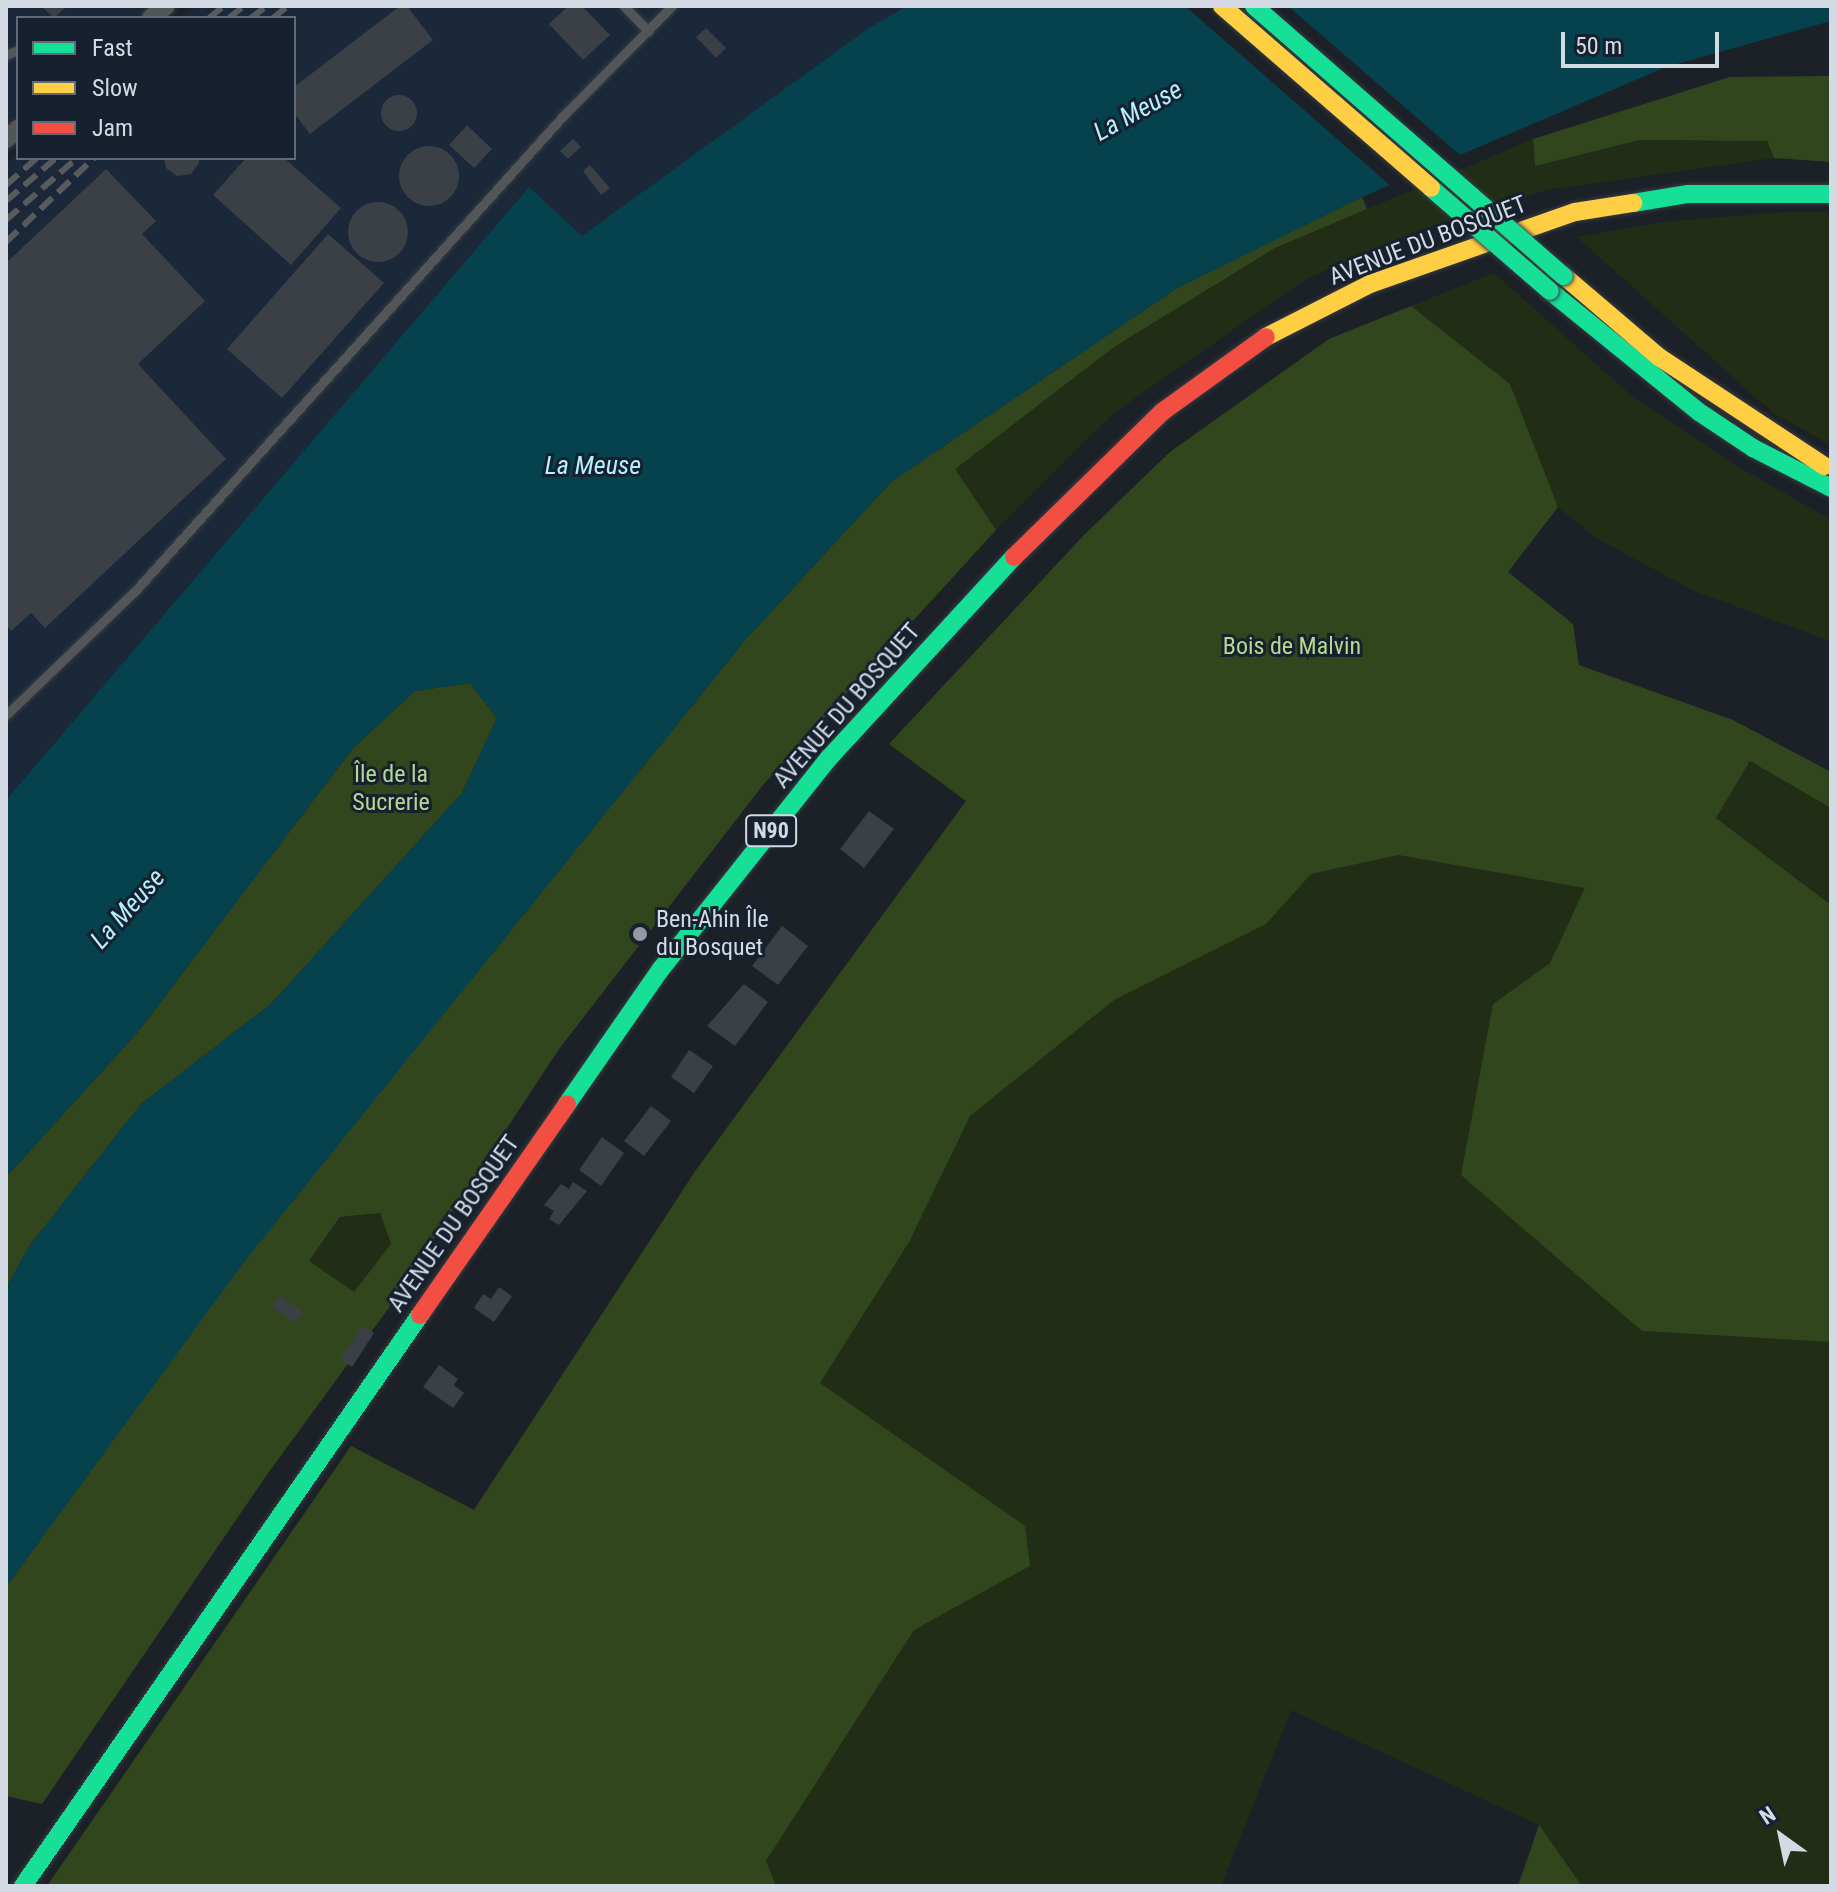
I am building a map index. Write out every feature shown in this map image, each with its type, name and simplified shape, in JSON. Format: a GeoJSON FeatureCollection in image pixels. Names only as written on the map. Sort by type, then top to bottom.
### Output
{"type":"FeatureCollection","features":[{"type":"Feature","properties":{"kind":"main road"},"geometry":{"type":"LineString","coordinates":[[1222,6],[1550,291],[1699,412],[1753,448],[1831,488]]}},
{"type":"Feature","properties":{"kind":"main road"},"geometry":{"type":"LineString","coordinates":[[1254,6],[1564,276],[1710,394],[1831,469]]}},
{"type":"Feature","properties":{"kind":"main road","name":"AVENUE DU BOSQUET"},"geometry":{"type":"LineString","coordinates":[[23,1886],[661,969],[829,758],[1029,540],[1162,412],[1258,341],[1370,284],[1575,212],[1688,194],[1831,194]]}},
{"type":"Feature","properties":{"kind":"lane"},"geometry":{"type":"LineString","coordinates":[[624,6],[648,31]]}},
{"type":"Feature","properties":{"kind":"lane"},"geometry":{"type":"LineString","coordinates":[[6,715],[135,591],[563,116],[672,6]]}},
{"type":"Feature","properties":{"kind":"shaded area"},"geometry":{"type":"Polygon","coordinates":[[[6,6],[152,6],[140,16],[16,16],[16,116],[6,124],[6,6]]]}},
{"type":"Feature","properties":{"kind":"shaded area"},"geometry":{"type":"Polygon","coordinates":[[[194,6],[907,6],[869,28],[582,237],[529,188],[6,800],[6,163],[16,154],[16,160],[296,160],[296,16],[182,16],[194,6]]]}},
{"type":"Feature","properties":{"kind":"green space"},"geometry":{"type":"Polygon","coordinates":[[[1831,76],[1831,162],[1774,158],[1767,141],[1639,140],[1535,166],[1533,139],[1730,77],[1831,76]]]}},
{"type":"Feature","properties":{"kind":"green space"},"geometry":{"type":"Polygon","coordinates":[[[1533,139],[1535,166],[1639,140],[1767,141],[1774,158],[1546,190],[1426,228],[1306,279],[1115,412],[996,530],[954,469],[1114,347],[1275,248],[1533,139]]]}},
{"type":"Feature","properties":{"kind":"green space"},"geometry":{"type":"Polygon","coordinates":[[[1362,197],[1367,209],[1275,248],[1114,347],[955,469],[996,530],[763,785],[559,1049],[388,1309],[266,1476],[42,1804],[6,1796],[6,1587],[243,1262],[746,639],[891,482],[1177,288],[1362,197]],[[380,1213],[340,1217],[309,1261],[354,1292],[391,1244],[380,1213]]]}},
{"type":"Feature","properties":{"kind":"green space"},"geometry":{"type":"Polygon","coordinates":[[[1803,211],[1831,213],[1831,445],[1773,413],[1577,237],[1671,221],[1803,211]]]}},
{"type":"Feature","properties":{"kind":"green space"},"geometry":{"type":"Polygon","coordinates":[[[1494,273],[1633,397],[1744,470],[1831,520],[1831,641],[1694,591],[1595,537],[1558,507],[1510,384],[1411,306],[1494,273]]]}},
{"type":"Feature","properties":{"kind":"green space","name":"Bois de Malvin"},"geometry":{"type":"Polygon","coordinates":[[[1411,306],[1510,384],[1558,507],[1508,572],[1573,624],[1579,665],[1733,720],[1831,772],[1831,808],[1750,761],[1716,818],[1831,905],[1831,1342],[1642,1331],[1461,1175],[1493,1004],[1550,963],[1585,888],[1398,855],[1311,874],[1266,924],[1114,1000],[970,1116],[909,1242],[820,1383],[1025,1526],[1030,1566],[914,1630],[766,1861],[776,1886],[47,1886],[351,1446],[474,1510],[696,1170],[966,801],[889,744],[1084,535],[1170,452],[1329,339],[1411,306]]]}},
{"type":"Feature","properties":{"kind":"green space"},"geometry":{"type":"Polygon","coordinates":[[[1329,339],[1451,515],[1311,874],[1398,855],[1586,888],[1550,963],[1493,1004],[1641,1331],[1831,1342],[1831,1886],[1582,1886],[1539,1825],[1291,1710],[1221,1886],[47,1886],[351,1446],[474,1510],[696,1170],[966,801],[889,744],[1084,535],[1170,452],[1329,339]],[[1030,1565],[553,1711],[766,1861],[914,1630],[1030,1565]]]}},
{"type":"Feature","properties":{"kind":"green space","name":"Île de la Sucrerie"},"geometry":{"type":"Polygon","coordinates":[[[470,683],[497,718],[462,793],[271,1004],[141,1104],[30,1245],[6,1288],[6,1177],[137,1033],[353,748],[415,691],[470,683]]]}},
{"type":"Feature","properties":{"kind":"green space"},"geometry":{"type":"Polygon","coordinates":[[[1750,761],[1831,808],[1831,905],[1716,818],[1750,761]]]}},
{"type":"Feature","properties":{"kind":"green space"},"geometry":{"type":"Polygon","coordinates":[[[380,1213],[391,1245],[354,1293],[309,1261],[341,1217],[380,1213]]]}},
{"type":"Feature","properties":{"kind":"green space"},"geometry":{"type":"Polygon","coordinates":[[[1539,1825],[1582,1886],[1518,1886],[1539,1825]]]}},
{"type":"Feature","properties":{"kind":"water","name":"La Meuse"},"geometry":{"type":"Polygon","coordinates":[[[907,6],[1831,6],[1831,21],[1666,67],[1362,197],[1177,288],[891,482],[746,639],[244,1262],[6,1587],[6,1288],[30,1245],[141,1104],[271,1004],[462,793],[497,718],[470,683],[415,691],[353,748],[137,1033],[6,1177],[6,800],[529,187],[582,236],[869,28],[907,6]]]}},
{"type":"Feature","properties":{"kind":"pier"},"geometry":{"type":"Polygon","coordinates":[[[1185,6],[1288,6],[1461,156],[1392,187],[1185,6]]]}},
{"type":"Feature","properties":{"kind":"building"},"geometry":{"type":"Polygon","coordinates":[[[41,6],[67,6],[56,16],[41,6]]]}},
{"type":"Feature","properties":{"kind":"building"},"geometry":{"type":"Polygon","coordinates":[[[400,6],[407,6],[433,40],[310,134],[296,116],[296,85],[400,6]]]}},
{"type":"Feature","properties":{"kind":"building"},"geometry":{"type":"Polygon","coordinates":[[[568,6],[582,6],[610,35],[583,60],[549,24],[568,6]]]}},
{"type":"Feature","properties":{"kind":"building"},"geometry":{"type":"Polygon","coordinates":[[[706,28],[726,48],[716,58],[696,37],[706,28]]]}},
{"type":"Feature","properties":{"kind":"building"},"geometry":{"type":"Polygon","coordinates":[[[399,95],[412,100],[417,113],[412,126],[399,131],[386,126],[381,113],[386,100],[399,95]]]}},
{"type":"Feature","properties":{"kind":"building"},"geometry":{"type":"Polygon","coordinates":[[[467,125],[492,149],[474,168],[449,145],[467,125]]]}},
{"type":"Feature","properties":{"kind":"building"},"geometry":{"type":"Polygon","coordinates":[[[573,139],[581,147],[568,159],[560,151],[573,139]]]}},
{"type":"Feature","properties":{"kind":"building"},"geometry":{"type":"Polygon","coordinates":[[[429,146],[441,148],[450,155],[457,164],[457,188],[450,197],[441,204],[429,206],[417,204],[408,197],[401,188],[399,176],[401,164],[408,155],[417,148],[429,146]]]}},
{"type":"Feature","properties":{"kind":"building"},"geometry":{"type":"Polygon","coordinates":[[[164,160],[199,160],[191,174],[177,176],[166,168],[164,160]]]}},
{"type":"Feature","properties":{"kind":"building"},"geometry":{"type":"Polygon","coordinates":[[[244,160],[286,160],[341,208],[291,265],[213,195],[244,160]]]}},
{"type":"Feature","properties":{"kind":"building"},"geometry":{"type":"Polygon","coordinates":[[[590,165],[610,188],[601,195],[583,171],[590,165]]]}},
{"type":"Feature","properties":{"kind":"building"},"geometry":{"type":"Polygon","coordinates":[[[106,169],[156,221],[142,234],[205,301],[138,364],[226,459],[45,628],[31,613],[11,631],[6,625],[6,263],[106,169]]]}},
{"type":"Feature","properties":{"kind":"building"},"geometry":{"type":"Polygon","coordinates":[[[378,202],[400,210],[408,232],[400,254],[378,262],[356,254],[348,232],[356,210],[378,202]]]}},
{"type":"Feature","properties":{"kind":"building"},"geometry":{"type":"Polygon","coordinates":[[[328,234],[384,283],[282,398],[227,349],[328,234]]]}},
{"type":"Feature","properties":{"kind":"building"},"geometry":{"type":"Polygon","coordinates":[[[869,811],[894,829],[864,868],[840,849],[869,811]]]}},
{"type":"Feature","properties":{"kind":"building"},"geometry":{"type":"Polygon","coordinates":[[[782,926],[808,946],[778,985],[752,966],[782,926]]]}},
{"type":"Feature","properties":{"kind":"building"},"geometry":{"type":"Polygon","coordinates":[[[744,984],[768,1002],[735,1046],[707,1026],[744,984]]]}},
{"type":"Feature","properties":{"kind":"building"},"geometry":{"type":"Polygon","coordinates":[[[689,1050],[713,1066],[694,1093],[671,1077],[689,1050]]]}},
{"type":"Feature","properties":{"kind":"building"},"geometry":{"type":"Polygon","coordinates":[[[651,1106],[671,1121],[644,1156],[624,1141],[651,1106]]]}},
{"type":"Feature","properties":{"kind":"building"},"geometry":{"type":"Polygon","coordinates":[[[602,1137],[624,1153],[601,1186],[579,1170],[602,1137]]]}},
{"type":"Feature","properties":{"kind":"building"},"geometry":{"type":"Polygon","coordinates":[[[573,1182],[587,1191],[559,1225],[549,1219],[554,1211],[544,1205],[561,1184],[569,1189],[573,1182]]]}},
{"type":"Feature","properties":{"kind":"building"},"geometry":{"type":"Polygon","coordinates":[[[499,1287],[512,1296],[494,1322],[474,1308],[483,1294],[491,1299],[499,1287]]]}},
{"type":"Feature","properties":{"kind":"building"},"geometry":{"type":"Polygon","coordinates":[[[280,1296],[303,1312],[295,1323],[272,1307],[280,1296]]]}},
{"type":"Feature","properties":{"kind":"building"},"geometry":{"type":"Polygon","coordinates":[[[363,1325],[374,1333],[352,1367],[340,1359],[363,1325]]]}},
{"type":"Feature","properties":{"kind":"building"},"geometry":{"type":"Polygon","coordinates":[[[439,1365],[458,1379],[454,1385],[464,1393],[453,1408],[423,1387],[439,1365]]]}},
{"type":"Feature","properties":{"kind":"railway"},"geometry":{"type":"LineString","coordinates":[[212,16],[224,6]]}},
{"type":"Feature","properties":{"kind":"railway"},"geometry":{"type":"LineString","coordinates":[[232,16],[244,6]]}},
{"type":"Feature","properties":{"kind":"railway"},"geometry":{"type":"LineString","coordinates":[[254,16],[267,6]]}},
{"type":"Feature","properties":{"kind":"railway"},"geometry":{"type":"LineString","coordinates":[[276,16],[288,6]]}},
{"type":"Feature","properties":{"kind":"railway"},"geometry":{"type":"LineString","coordinates":[[6,185],[35,160]]}},
{"type":"Feature","properties":{"kind":"railway"},"geometry":{"type":"LineString","coordinates":[[6,201],[54,160]]}},
{"type":"Feature","properties":{"kind":"railway"},"geometry":{"type":"LineString","coordinates":[[6,220],[75,160]]}},
{"type":"Feature","properties":{"kind":"railway"},"geometry":{"type":"LineString","coordinates":[[6,242],[92,160]]}},
{"type":"Feature","properties":{"kind":"traffic: fast"},"geometry":{"type":"LineString","coordinates":[[1254,6],[1564,276]]}},
{"type":"Feature","properties":{"kind":"traffic: fast"},"geometry":{"type":"LineString","coordinates":[[1431,188],[1550,291]]}},
{"type":"Feature","properties":{"kind":"traffic: fast"},"geometry":{"type":"LineString","coordinates":[[1633,203],[1688,194],[1831,194]]}},
{"type":"Feature","properties":{"kind":"traffic: fast"},"geometry":{"type":"LineString","coordinates":[[1550,291],[1699,412],[1753,448],[1831,488]]}},
{"type":"Feature","properties":{"kind":"traffic: fast"},"geometry":{"type":"LineString","coordinates":[[567,1104],[661,969],[829,758],[1014,557]]}},
{"type":"Feature","properties":{"kind":"traffic: fast"},"geometry":{"type":"LineString","coordinates":[[23,1886],[420,1315]]}},
{"type":"Feature","properties":{"kind":"traffic: slow"},"geometry":{"type":"LineString","coordinates":[[1222,6],[1431,188]]}},
{"type":"Feature","properties":{"kind":"traffic: slow"},"geometry":{"type":"LineString","coordinates":[[1266,337],[1370,284],[1575,212],[1633,203]]}},
{"type":"Feature","properties":{"kind":"traffic: slow"},"geometry":{"type":"LineString","coordinates":[[1564,276],[1659,357],[1824,466]]}},
{"type":"Feature","properties":{"kind":"traffic: jam"},"geometry":{"type":"LineString","coordinates":[[1014,557],[1162,412],[1266,337]]}},
{"type":"Feature","properties":{"kind":"traffic: jam"},"geometry":{"type":"LineString","coordinates":[[420,1315],[567,1104]]}},
{"type":"Feature","properties":{"kind":"place","name":"Ben-Ahin Île du Bosquet"},"geometry":{"type":"Point","coordinates":[640,934]}}]}
